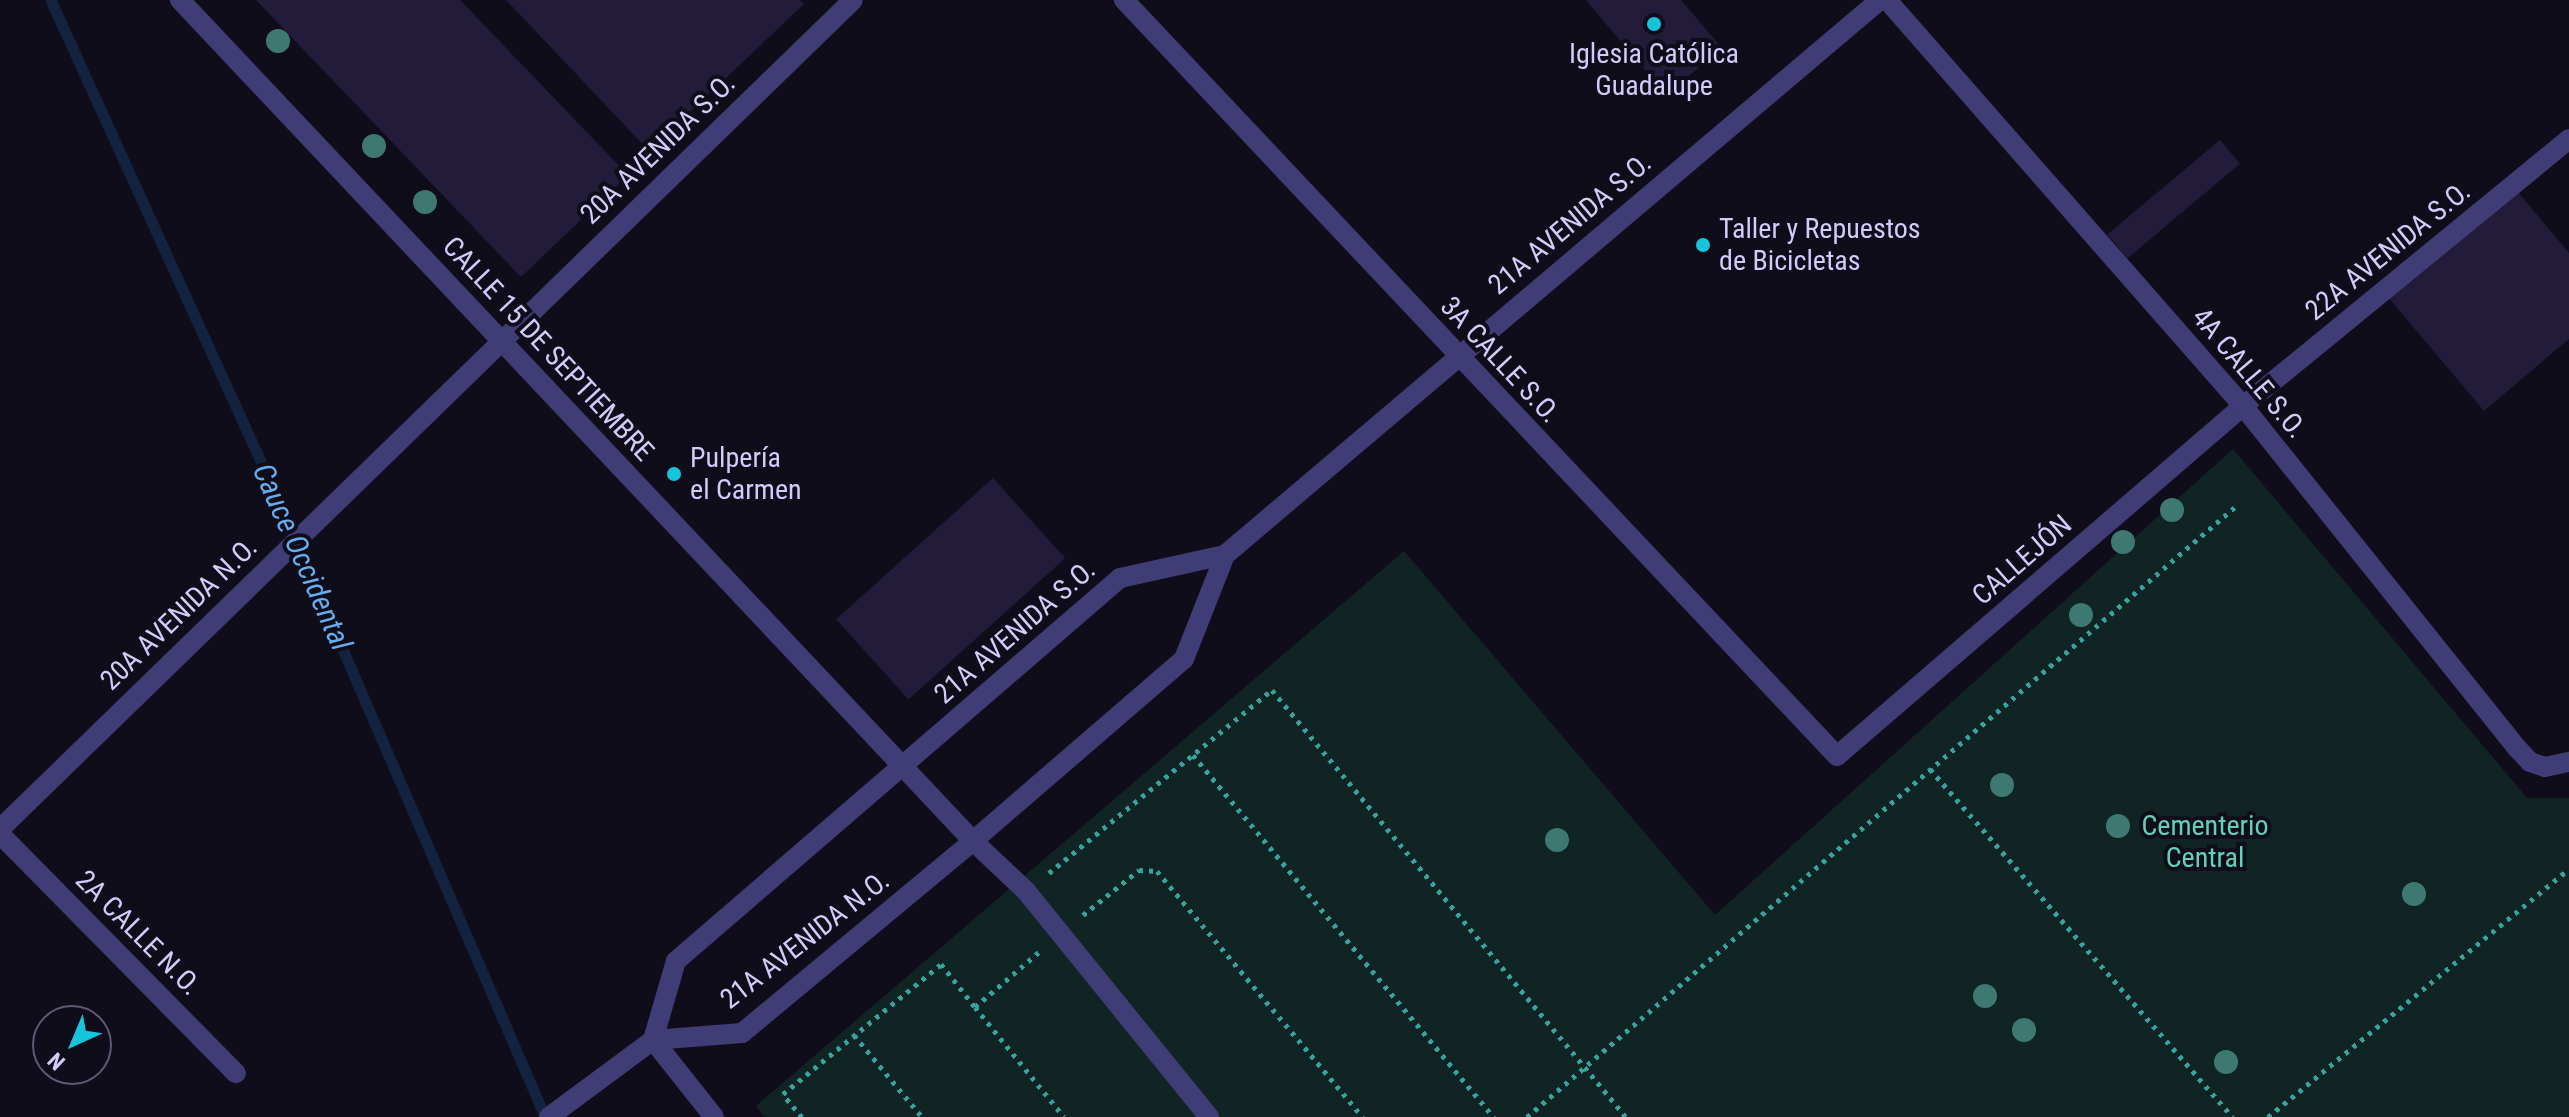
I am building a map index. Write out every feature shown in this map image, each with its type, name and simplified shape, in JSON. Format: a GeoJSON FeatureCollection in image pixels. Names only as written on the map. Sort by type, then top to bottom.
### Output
{"type":"FeatureCollection","features":[{"type":"Feature","properties":{"kind":"street","name":"CALLE 15 DE SEPTIEMBRE"},"geometry":{"type":"LineString","coordinates":[[180,0],[973,841],[1026,891],[1209,1117]]}},
{"type":"Feature","properties":{"kind":"street","name":"20A AVENIDA S.O."},"geometry":{"type":"LineString","coordinates":[[501,339],[853,0]]}},
{"type":"Feature","properties":{"kind":"street","name":"3A CALLE S.O."},"geometry":{"type":"LineString","coordinates":[[1124,0],[1837,756]]}},
{"type":"Feature","properties":{"kind":"street","name":"21A AVENIDA S.O."},"geometry":{"type":"LineString","coordinates":[[973,841],[1184,659],[1225,555],[1457,355],[1880,0]]}},
{"type":"Feature","properties":{"kind":"street","name":"4A CALLE S.O."},"geometry":{"type":"LineString","coordinates":[[1887,0],[2243,406],[2530,762],[2545,767],[2569,762]]}},
{"type":"Feature","properties":{"kind":"street","name":"22A AVENIDA S.O."},"geometry":{"type":"LineString","coordinates":[[2243,406],[2569,139]]}},
{"type":"Feature","properties":{"kind":"street","name":"20A AVENIDA N.O."},"geometry":{"type":"LineString","coordinates":[[0,831],[501,339]]}},
{"type":"Feature","properties":{"kind":"street","name":"CALLEJÓN"},"geometry":{"type":"LineString","coordinates":[[1837,756],[2243,406]]}},
{"type":"Feature","properties":{"kind":"street","name":"21A AVENIDA S.O."},"geometry":{"type":"LineString","coordinates":[[902,766],[1120,578],[1225,555]]}},
{"type":"Feature","properties":{"kind":"street"},"geometry":{"type":"LineString","coordinates":[[557,1111],[653,1040],[676,961],[902,766]]}},
{"type":"Feature","properties":{"kind":"street","name":"2A CALLE N.O."},"geometry":{"type":"LineString","coordinates":[[0,831],[236,1073]]}},
{"type":"Feature","properties":{"kind":"street","name":"21A AVENIDA N.O."},"geometry":{"type":"LineString","coordinates":[[653,1040],[742,1033],[973,841]]}},
{"type":"Feature","properties":{"kind":"street"},"geometry":{"type":"LineString","coordinates":[[653,1040],[714,1117]]}},
{"type":"Feature","properties":{"kind":"path"},"geometry":{"type":"LineString","coordinates":[[1527,1117],[2235,507]]}},
{"type":"Feature","properties":{"kind":"path"},"geometry":{"type":"LineString","coordinates":[[1026,891],[1272,690],[1626,1117]]}},
{"type":"Feature","properties":{"kind":"path"},"geometry":{"type":"LineString","coordinates":[[1193,755],[1494,1117]]}},
{"type":"Feature","properties":{"kind":"path"},"geometry":{"type":"LineString","coordinates":[[1930,769],[2232,1117]]}},
{"type":"Feature","properties":{"kind":"path"},"geometry":{"type":"LineString","coordinates":[[975,1007],[1139,870],[1157,871],[1363,1117]]}},
{"type":"Feature","properties":{"kind":"path"},"geometry":{"type":"LineString","coordinates":[[2268,1117],[2566,871]]}},
{"type":"Feature","properties":{"kind":"path"},"geometry":{"type":"LineString","coordinates":[[802,1117],[783,1094],[941,964],[1064,1117]]}},
{"type":"Feature","properties":{"kind":"path"},"geometry":{"type":"LineString","coordinates":[[854,1035],[922,1117]]}},
{"type":"Feature","properties":{"kind":"green space","name":"Cementerio Central"},"geometry":{"type":"Polygon","coordinates":[[[2233,449],[2527,798],[2569,798],[2569,1117],[765,1117],[756,1106],[1404,551],[1715,915],[2233,449]]]}},
{"type":"Feature","properties":{"kind":"building"},"geometry":{"type":"Polygon","coordinates":[[[256,0],[460,0],[628,175],[521,277],[256,0]]]}},
{"type":"Feature","properties":{"kind":"building"},"geometry":{"type":"Polygon","coordinates":[[[506,0],[800,0],[804,4],[649,151],[506,0]]]}},
{"type":"Feature","properties":{"kind":"building","name":"Iglesia Católica Guadalupe"},"geometry":{"type":"Polygon","coordinates":[[[1586,0],[1681,0],[1722,48],[1666,95],[1586,0]]]}},
{"type":"Feature","properties":{"kind":"building"},"geometry":{"type":"Polygon","coordinates":[[[2220,140],[2240,164],[2127,258],[2107,234],[2220,140]]]}},
{"type":"Feature","properties":{"kind":"building"},"geometry":{"type":"Polygon","coordinates":[[[2517,191],[2569,253],[2569,339],[2484,411],[2389,298],[2517,191]]]}},
{"type":"Feature","properties":{"kind":"building"},"geometry":{"type":"Polygon","coordinates":[[[993,478],[1065,558],[908,699],[836,619],[993,478]]]}},
{"type":"Feature","properties":{"kind":"waterway","name":"Cauce Occidental"},"geometry":{"type":"LineString","coordinates":[[51,1],[271,484],[545,1117]]}},
{"type":"Feature","properties":{"kind":"place","name":"Iglesia Católica Guadalupe"},"geometry":{"type":"Point","coordinates":[1654,24]}},
{"type":"Feature","properties":{"kind":"place","name":"Taller y Repuestos de Bicicletas"},"geometry":{"type":"Point","coordinates":[1703,245]}},
{"type":"Feature","properties":{"kind":"place","name":"Pulpería el Carmen"},"geometry":{"type":"Point","coordinates":[674,474]}}]}
